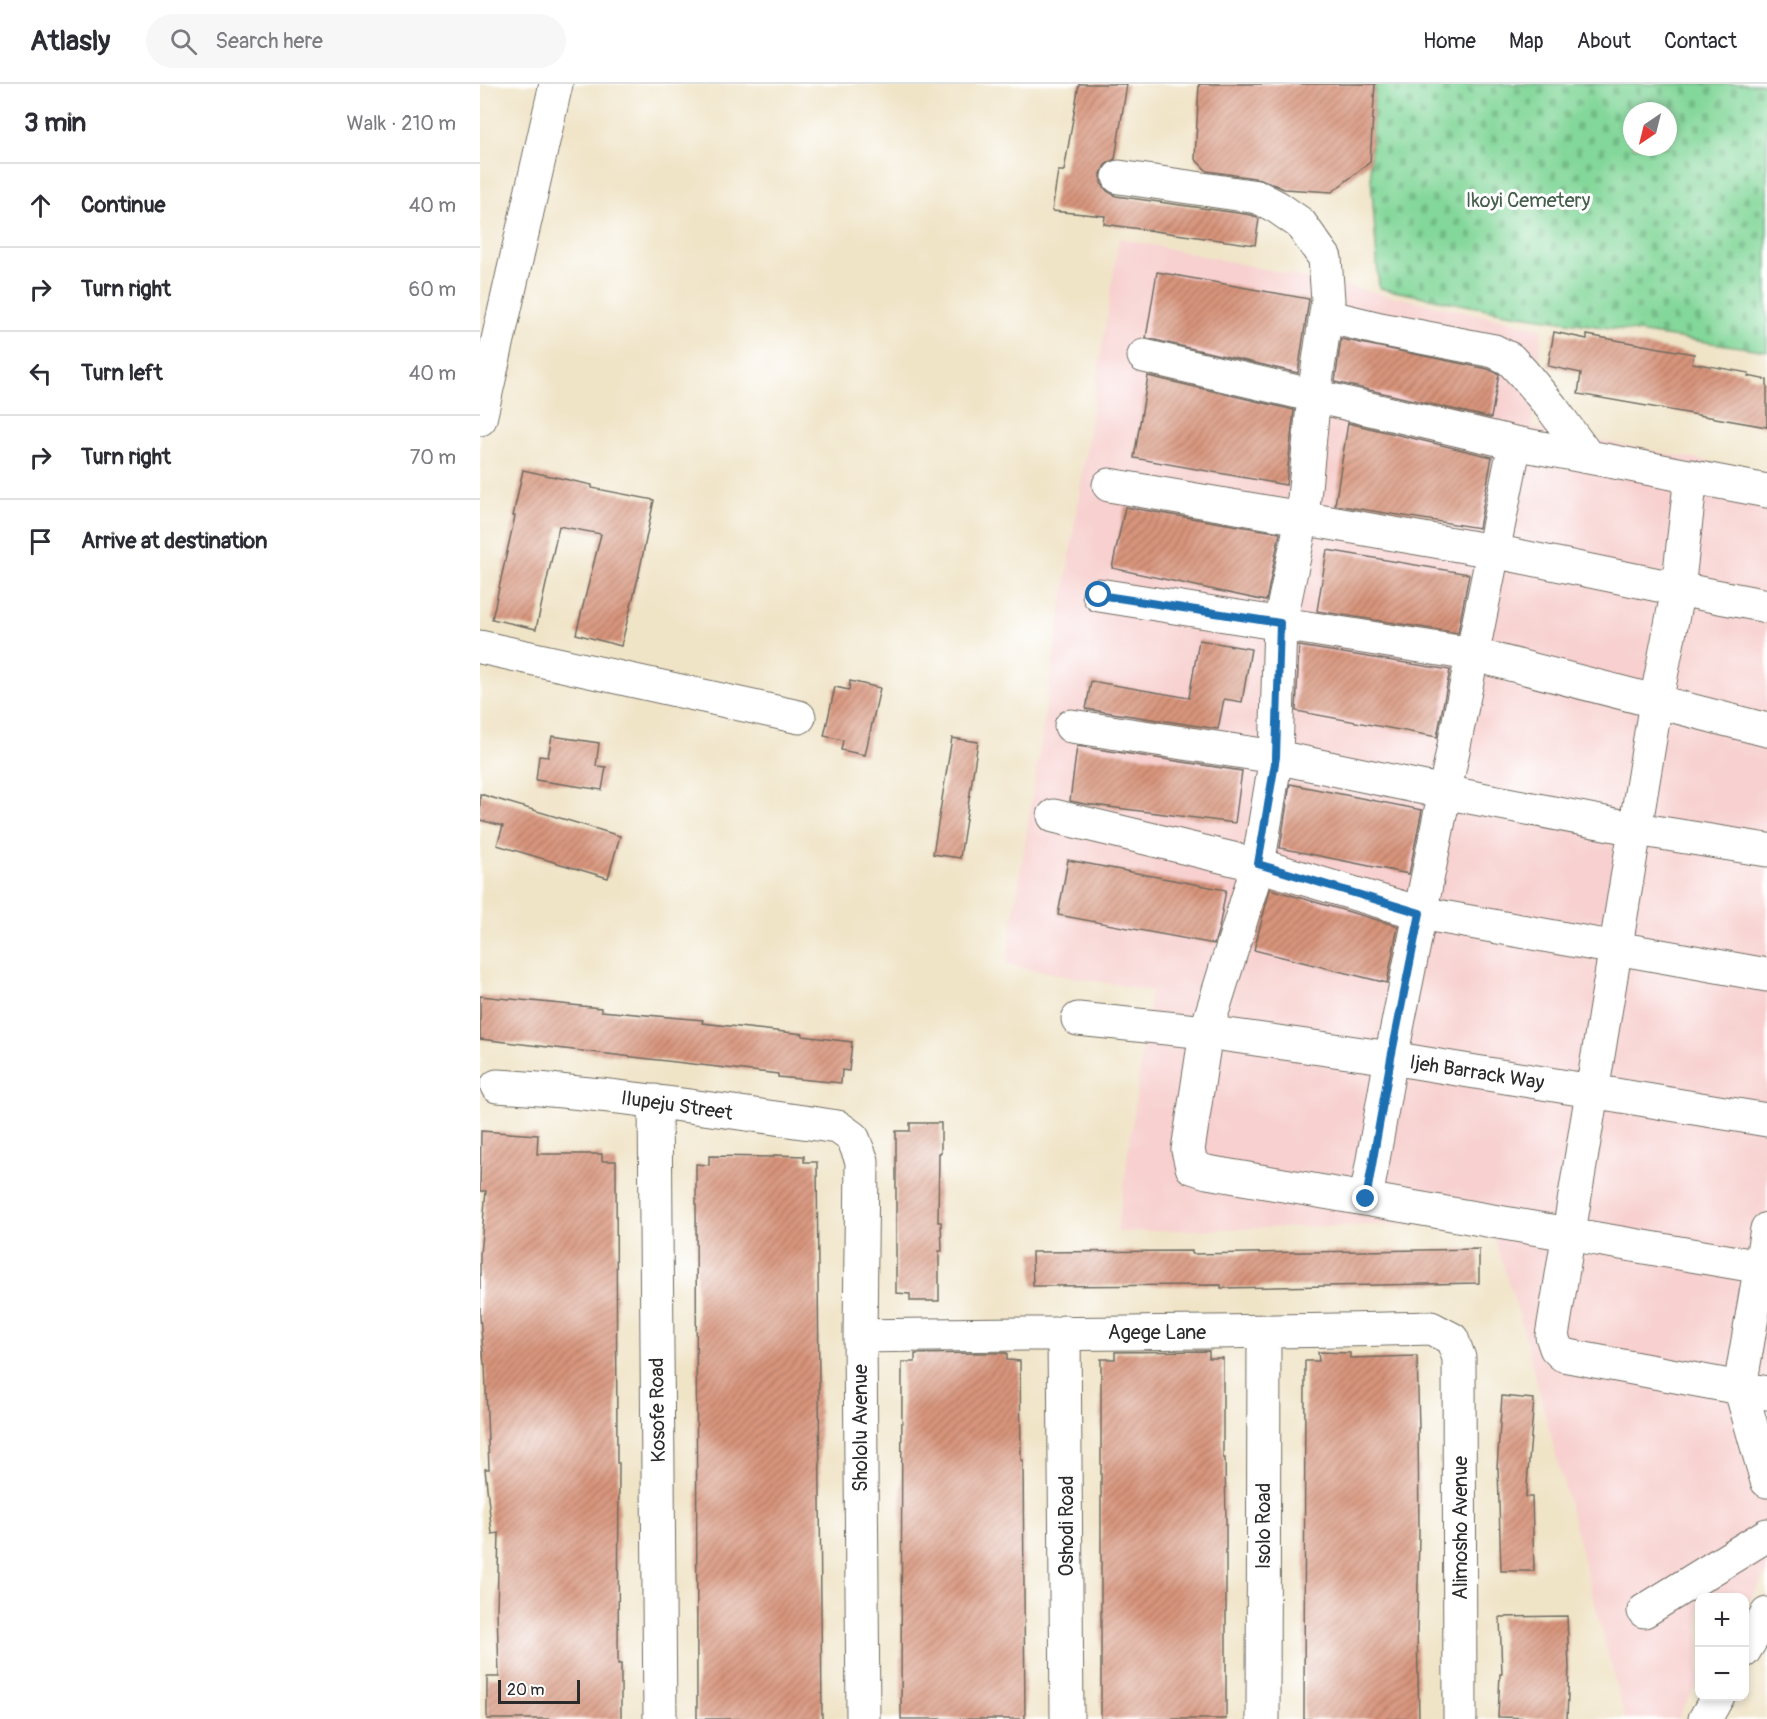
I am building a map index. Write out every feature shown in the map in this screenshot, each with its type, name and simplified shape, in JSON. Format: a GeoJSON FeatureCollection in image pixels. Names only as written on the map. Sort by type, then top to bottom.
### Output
{"type":"FeatureCollection","features":[{"type":"Feature","properties":{"kind":"street"},"geometry":{"type":"LineString","coordinates":[[480,419],[556,84]]}},
{"type":"Feature","properties":{"kind":"street"},"geometry":{"type":"LineString","coordinates":[[1119,177],[1258,197],[1278,207],[1300,223],[1325,258],[1328,300],[1314,395],[1302,519],[1280,623],[1276,757],[1258,864],[1206,1032],[1188,1150],[1192,1167],[1207,1172],[1764,1268]]}},
{"type":"Feature","properties":{"kind":"street"},"geometry":{"type":"LineString","coordinates":[[1326,316],[1494,351],[1510,359],[1552,408],[1588,457]]}},
{"type":"Feature","properties":{"kind":"street"},"geometry":{"type":"LineString","coordinates":[[1144,356],[1515,443],[1767,490]]}},
{"type":"Feature","properties":{"kind":"street"},"geometry":{"type":"LineString","coordinates":[[1366,1199],[1391,1058],[1515,443]]}},
{"type":"Feature","properties":{"kind":"street"},"geometry":{"type":"LineString","coordinates":[[1691,476],[1678,589],[1656,702],[1552,1336],[1556,1348],[1563,1355],[1753,1390]]}},
{"type":"Feature","properties":{"kind":"street"},"geometry":{"type":"LineString","coordinates":[[1109,485],[1493,551],[1767,606]]}},
{"type":"Feature","properties":{"kind":"street"},"geometry":{"type":"LineString","coordinates":[[1099,595],[1471,654],[1767,730]]}},
{"type":"Feature","properties":{"kind":"street"},"geometry":{"type":"LineString","coordinates":[[480,647],[800,717]]}},
{"type":"Feature","properties":{"kind":"street"},"geometry":{"type":"LineString","coordinates":[[1071,726],[1276,757],[1636,829],[1767,850]]}},
{"type":"Feature","properties":{"kind":"street"},"geometry":{"type":"LineString","coordinates":[[1054,816],[1258,864],[1420,913],[1767,975]]}},
{"type":"Feature","properties":{"kind":"street","name":"Ijeh Barrack Way"},"geometry":{"type":"LineString","coordinates":[[1078,1019],[1206,1032],[1391,1058],[1767,1120]]}},
{"type":"Feature","properties":{"kind":"street","name":"Ilupeju Street"},"geometry":{"type":"LineString","coordinates":[[497,1086],[654,1101],[838,1127],[853,1138]]}},
{"type":"Feature","properties":{"kind":"street","name":"Kosofe Road"},"geometry":{"type":"LineString","coordinates":[[654,1101],[660,1719]]}},
{"type":"Feature","properties":{"kind":"street","name":"Shololu Avenue"},"geometry":{"type":"LineString","coordinates":[[853,1138],[862,1161],[860,1336],[863,1719]]}},
{"type":"Feature","properties":{"kind":"street"},"geometry":{"type":"LineString","coordinates":[[1767,1229],[1753,1390],[1767,1481]]}},
{"type":"Feature","properties":{"kind":"street","name":"Agege Lane"},"geometry":{"type":"LineString","coordinates":[[860,1336],[1431,1329],[1452,1339]]}},
{"type":"Feature","properties":{"kind":"street","name":"Oshodi Road"},"geometry":{"type":"LineString","coordinates":[[1064,1332],[1067,1719]]}},
{"type":"Feature","properties":{"kind":"street","name":"Isolo Road"},"geometry":{"type":"LineString","coordinates":[[1263,1719],[1264,1332]]}},
{"type":"Feature","properties":{"kind":"street","name":"Alimosho Avenue"},"geometry":{"type":"LineString","coordinates":[[1452,1339],[1459,1358],[1460,1719]]}},
{"type":"Feature","properties":{"kind":"street"},"geometry":{"type":"LineString","coordinates":[[1644,1611],[1767,1535]]}},
{"type":"Feature","properties":{"kind":"street"},"geometry":{"type":"LineString","coordinates":[[1746,1647],[1767,1614]]}},
{"type":"Feature","properties":{"kind":"street"},"geometry":{"type":"LineString","coordinates":[[1705,1719],[1715,1701]]}},
{"type":"Feature","properties":{"kind":"shaded area"},"geometry":{"type":"Polygon","coordinates":[[[1119,238],[1542,328],[1532,427],[1767,473],[1767,1573],[1749,1602],[1749,1593],[1695,1593],[1695,1689],[1677,1719],[1625,1719],[1520,1318],[1494,1237],[1415,1224],[1117,1232],[1151,991],[1006,965],[1119,238]]]}},
{"type":"Feature","properties":{"kind":"green space","name":"Ikoyi Cemetery"},"geometry":{"type":"Polygon","coordinates":[[[1375,84],[1767,84],[1767,351],[1507,313],[1379,288],[1370,162],[1375,84]]]}},
{"type":"Feature","properties":{"kind":"building"},"geometry":{"type":"Polygon","coordinates":[[[1079,84],[1127,84],[1115,159],[1105,165],[1101,174],[1101,183],[1107,191],[1116,196],[1252,215],[1259,219],[1255,245],[1104,224],[1105,216],[1052,211],[1058,171],[1064,171],[1079,84]]]}},
{"type":"Feature","properties":{"kind":"building"},"geometry":{"type":"Polygon","coordinates":[[[1199,84],[1375,84],[1370,162],[1332,192],[1284,189],[1261,179],[1207,171],[1195,159],[1199,84]]]}},
{"type":"Feature","properties":{"kind":"building"},"geometry":{"type":"Polygon","coordinates":[[[1157,272],[1309,299],[1298,373],[1146,338],[1157,272]]]}},
{"type":"Feature","properties":{"kind":"building"},"geometry":{"type":"Polygon","coordinates":[[[1554,332],[1587,339],[1587,335],[1694,354],[1692,363],[1749,373],[1748,376],[1767,380],[1767,427],[1578,394],[1581,373],[1548,366],[1554,332]]]}},
{"type":"Feature","properties":{"kind":"building"},"geometry":{"type":"Polygon","coordinates":[[[1341,339],[1488,369],[1499,374],[1491,418],[1335,382],[1341,339]]]}},
{"type":"Feature","properties":{"kind":"building"},"geometry":{"type":"Polygon","coordinates":[[[1148,376],[1294,410],[1286,485],[1134,458],[1148,376]]]}},
{"type":"Feature","properties":{"kind":"building"},"geometry":{"type":"Polygon","coordinates":[[[1348,423],[1492,457],[1479,528],[1335,505],[1348,423]]]}},
{"type":"Feature","properties":{"kind":"building"},"geometry":{"type":"Polygon","coordinates":[[[523,470],[592,485],[592,488],[654,500],[621,646],[576,634],[601,534],[559,526],[536,629],[492,619],[523,470]]]}},
{"type":"Feature","properties":{"kind":"building"},"geometry":{"type":"Polygon","coordinates":[[[1125,507],[1280,533],[1266,601],[1112,568],[1125,507]]]}},
{"type":"Feature","properties":{"kind":"building"},"geometry":{"type":"Polygon","coordinates":[[[1327,550],[1469,574],[1458,633],[1317,611],[1327,550]]]}},
{"type":"Feature","properties":{"kind":"building"},"geometry":{"type":"Polygon","coordinates":[[[1199,640],[1251,649],[1242,702],[1224,699],[1218,729],[1086,709],[1091,681],[1189,698],[1199,640]]]}},
{"type":"Feature","properties":{"kind":"building"},"geometry":{"type":"Polygon","coordinates":[[[1299,646],[1450,670],[1437,737],[1296,711],[1299,646]]]}},
{"type":"Feature","properties":{"kind":"building"},"geometry":{"type":"Polygon","coordinates":[[[850,681],[880,688],[865,755],[841,750],[843,740],[824,736],[835,687],[849,690],[850,681]]]}},
{"type":"Feature","properties":{"kind":"building"},"geometry":{"type":"Polygon","coordinates":[[[552,736],[599,743],[596,766],[606,767],[602,790],[536,780],[539,756],[548,757],[552,736]]]}},
{"type":"Feature","properties":{"kind":"building"},"geometry":{"type":"Polygon","coordinates":[[[952,738],[978,742],[960,858],[933,854],[952,738]]]}},
{"type":"Feature","properties":{"kind":"building"},"geometry":{"type":"Polygon","coordinates":[[[1077,746],[1242,771],[1235,823],[1070,801],[1077,746]]]}},
{"type":"Feature","properties":{"kind":"building"},"geometry":{"type":"Polygon","coordinates":[[[1290,784],[1422,810],[1409,874],[1280,848],[1290,784]]]}},
{"type":"Feature","properties":{"kind":"building"},"geometry":{"type":"Polygon","coordinates":[[[480,794],[620,836],[608,878],[497,845],[503,826],[480,820],[480,794]]]}},
{"type":"Feature","properties":{"kind":"building"},"geometry":{"type":"Polygon","coordinates":[[[1068,860],[1226,890],[1214,944],[1058,915],[1068,860]]]}},
{"type":"Feature","properties":{"kind":"building"},"geometry":{"type":"Polygon","coordinates":[[[1270,889],[1398,926],[1387,983],[1254,950],[1270,889]]]}},
{"type":"Feature","properties":{"kind":"building"},"geometry":{"type":"Polygon","coordinates":[[[480,996],[601,1008],[601,1011],[703,1020],[702,1023],[852,1042],[849,1071],[842,1070],[841,1083],[480,1039],[480,996]]]}},
{"type":"Feature","properties":{"kind":"building"},"geometry":{"type":"Polygon","coordinates":[[[910,1123],[941,1123],[938,1222],[941,1222],[942,1251],[939,1251],[939,1301],[910,1301],[910,1294],[896,1293],[896,1131],[910,1131],[910,1123]]]}},
{"type":"Feature","properties":{"kind":"building"},"geometry":{"type":"Polygon","coordinates":[[[481,1131],[538,1135],[537,1154],[602,1154],[602,1161],[616,1161],[618,1664],[621,1664],[621,1719],[487,1719],[487,1677],[499,1677],[497,1609],[499,1533],[492,1534],[485,1469],[489,1469],[485,1364],[480,1317],[480,1254],[486,1191],[480,1191],[481,1131]]]}},
{"type":"Feature","properties":{"kind":"building"},"geometry":{"type":"Polygon","coordinates":[[[774,1155],[804,1156],[804,1162],[817,1162],[822,1719],[697,1719],[696,1164],[709,1165],[709,1156],[774,1157],[774,1155]]]}},
{"type":"Feature","properties":{"kind":"building"},"geometry":{"type":"Polygon","coordinates":[[[1479,1249],[1479,1283],[1221,1288],[1221,1285],[1033,1286],[1032,1252],[1192,1251],[1192,1254],[1479,1249]]]}},
{"type":"Feature","properties":{"kind":"building"},"geometry":{"type":"Polygon","coordinates":[[[1209,1351],[1209,1358],[1223,1358],[1226,1719],[1101,1719],[1101,1359],[1115,1359],[1115,1352],[1209,1351]]]}},
{"type":"Feature","properties":{"kind":"building"},"geometry":{"type":"Polygon","coordinates":[[[1318,1352],[1350,1353],[1350,1358],[1417,1356],[1419,1719],[1304,1719],[1305,1361],[1319,1361],[1318,1352]]]}},
{"type":"Feature","properties":{"kind":"building"},"geometry":{"type":"Polygon","coordinates":[[[1007,1353],[1007,1360],[1020,1361],[1025,1719],[901,1719],[902,1362],[915,1362],[915,1354],[1007,1353]]]}},
{"type":"Feature","properties":{"kind":"building"},"geometry":{"type":"Polygon","coordinates":[[[1502,1396],[1534,1399],[1526,1497],[1532,1497],[1534,1571],[1501,1571],[1497,1468],[1502,1396]]]}},
{"type":"Feature","properties":{"kind":"building"},"geometry":{"type":"Polygon","coordinates":[[[1567,1616],[1569,1667],[1567,1719],[1498,1717],[1500,1674],[1502,1674],[1500,1617],[1567,1616]]]}},
{"type":"Feature","properties":{"kind":"route"},"geometry":{"type":"LineString","coordinates":[[1099,595],[1280,623],[1276,757],[1258,864],[1420,913],[1366,1199]]}}]}
